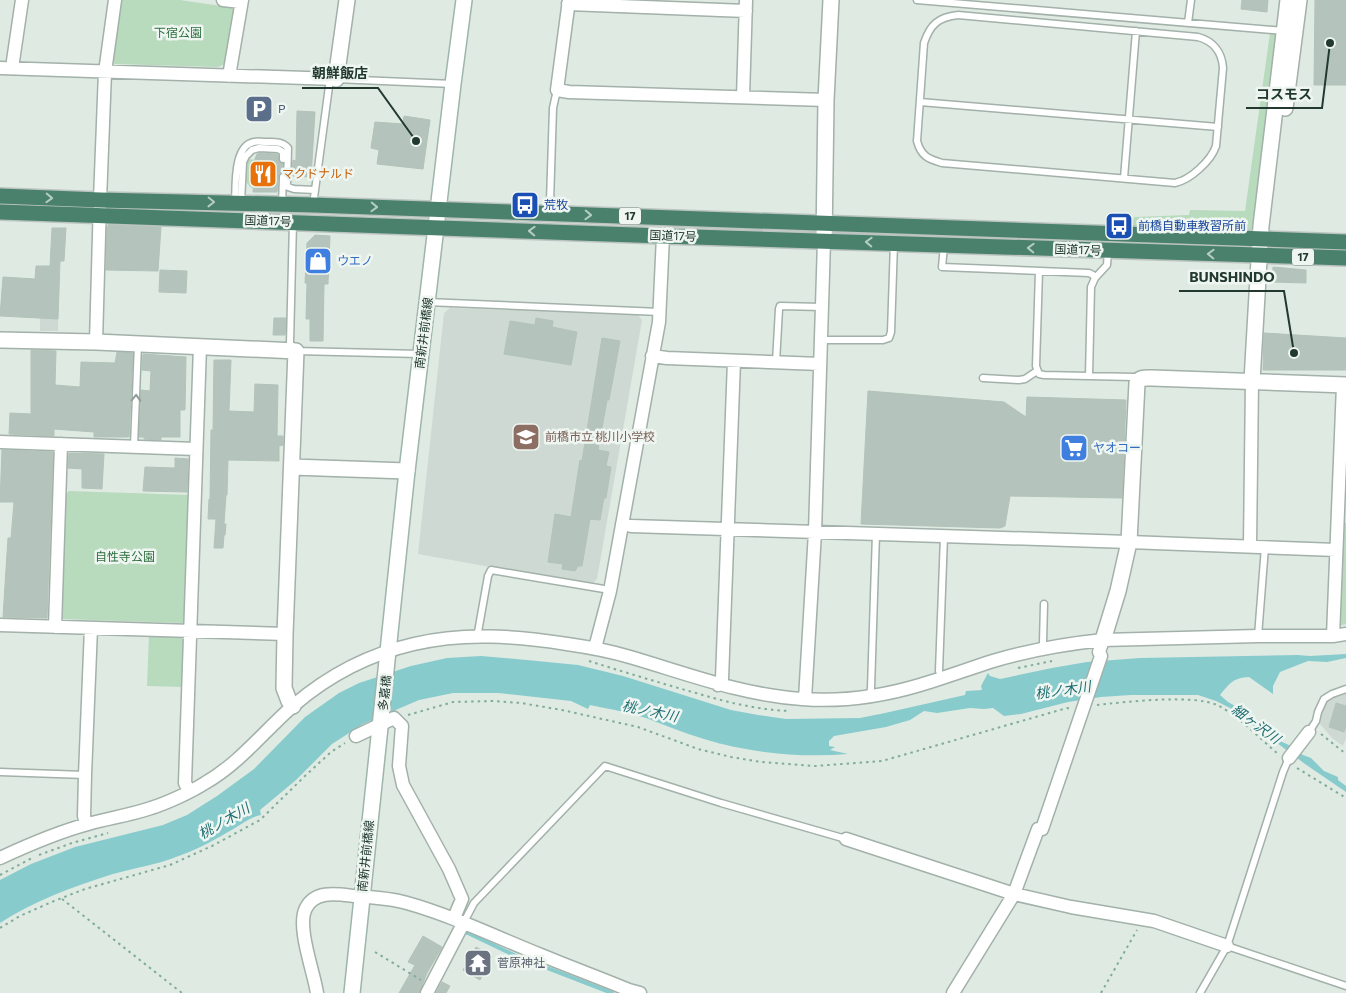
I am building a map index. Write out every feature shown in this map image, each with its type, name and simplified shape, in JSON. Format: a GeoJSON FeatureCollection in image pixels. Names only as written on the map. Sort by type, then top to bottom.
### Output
{"type":"FeatureCollection","features":[{"type":"Feature","properties":{"kind":"highway","name":"国道17号"},"geometry":{"type":"LineString","coordinates":[[0,196],[100,208],[293,222],[1346,258]]}},
{"type":"Feature","properties":{"kind":"highway","name":"国道17号"},"geometry":{"type":"LineString","coordinates":[[0,212],[238,203],[282,204],[314,198],[438,210],[1346,242]]}},
{"type":"Feature","properties":{"kind":"street"},"geometry":{"type":"LineString","coordinates":[[13,68],[22,0]]}},
{"type":"Feature","properties":{"kind":"street"},"geometry":{"type":"LineString","coordinates":[[96,342],[106,72],[115,0]]}},
{"type":"Feature","properties":{"kind":"street"},"geometry":{"type":"LineString","coordinates":[[223,0],[241,1],[229,76]]}},
{"type":"Feature","properties":{"kind":"street"},"geometry":{"type":"LineString","coordinates":[[0,68],[333,79],[347,0]]}},
{"type":"Feature","properties":{"kind":"street","name":"南新井前橋線"},"geometry":{"type":"LineString","coordinates":[[387,667],[407,471],[464,0]]}},
{"type":"Feature","properties":{"kind":"street"},"geometry":{"type":"LineString","coordinates":[[805,699],[815,532],[825,224],[826,100],[831,0]]}},
{"type":"Feature","properties":{"kind":"street"},"geometry":{"type":"LineString","coordinates":[[1250,546],[1252,381],[1261,226],[1288,0]]}},
{"type":"Feature","properties":{"kind":"street"},"geometry":{"type":"LineString","coordinates":[[1261,240],[1282,135],[1299,0]]}},
{"type":"Feature","properties":{"kind":"street"},"geometry":{"type":"LineString","coordinates":[[744,97],[746,5],[569,2],[556,90],[570,92],[826,100]]}},
{"type":"Feature","properties":{"kind":"street"},"geometry":{"type":"LineString","coordinates":[[595,648],[610,590],[660,312],[663,236]]}},
{"type":"Feature","properties":{"kind":"street"},"geometry":{"type":"LineString","coordinates":[[0,345],[0,340],[96,342],[296,351],[284,688],[293,706]]}},
{"type":"Feature","properties":{"kind":"street"},"geometry":{"type":"LineString","coordinates":[[188,791],[185,783],[200,346]]}},
{"type":"Feature","properties":{"kind":"street"},"geometry":{"type":"LineString","coordinates":[[652,356],[820,364]]}},
{"type":"Feature","properties":{"kind":"street"},"geometry":{"type":"LineString","coordinates":[[718,685],[722,679],[734,361]]}},
{"type":"Feature","properties":{"kind":"street"},"geometry":{"type":"LineString","coordinates":[[954,993],[1014,894],[1038,829],[1042,829],[1101,656],[1099,652],[1118,591],[1129,542],[1137,383],[1139,379],[1344,385],[1333,636]]}},
{"type":"Feature","properties":{"kind":"street"},"geometry":{"type":"LineString","coordinates":[[0,442],[196,449]]}},
{"type":"Feature","properties":{"kind":"street"},"geometry":{"type":"LineString","coordinates":[[55,627],[61,444]]}},
{"type":"Feature","properties":{"kind":"street"},"geometry":{"type":"LineString","coordinates":[[292,467],[407,471]]}},
{"type":"Feature","properties":{"kind":"street"},"geometry":{"type":"LineString","coordinates":[[622,524],[631,526],[1336,550]]}},
{"type":"Feature","properties":{"kind":"street"},"geometry":{"type":"LineString","coordinates":[[0,625],[285,634]]}},
{"type":"Feature","properties":{"kind":"street"},"geometry":{"type":"LineString","coordinates":[[86,824],[84,816],[85,775],[91,628]]}},
{"type":"Feature","properties":{"kind":"street"},"geometry":{"type":"LineString","coordinates":[[0,858],[86,824],[152,808],[205,784],[243,755],[293,706],[328,680],[388,650],[432,640],[476,636],[533,638],[595,648],[628,656],[718,685],[750,692],[805,699],[832,699],[870,696],[919,686],[990,662],[1040,649],[1103,640],[1333,636],[1346,634]]}},
{"type":"Feature","properties":{"kind":"street","name":"多嘉橋"},"geometry":{"type":"LineString","coordinates":[[386,721],[387,667]]}},
{"type":"Feature","properties":{"kind":"street"},"geometry":{"type":"LineString","coordinates":[[356,736],[386,721],[402,726],[399,766],[403,785],[449,869],[462,899],[459,920],[429,989]]}},
{"type":"Feature","properties":{"kind":"street","name":"南新井前橋線"},"geometry":{"type":"LineString","coordinates":[[352,993],[362,896],[386,721]]}},
{"type":"Feature","properties":{"kind":"street"},"geometry":{"type":"LineString","coordinates":[[1288,760],[1310,730]]}},
{"type":"Feature","properties":{"kind":"street"},"geometry":{"type":"LineString","coordinates":[[846,839],[1014,894],[1070,908],[1154,921],[1227,946]]}},
{"type":"Feature","properties":{"kind":"street"},"geometry":{"type":"LineString","coordinates":[[318,993],[305,942],[303,922],[305,909],[311,900],[320,895],[333,894],[405,902],[459,920],[551,959],[640,993]]}},
{"type":"Feature","properties":{"kind":"lane"},"geometry":{"type":"LineString","coordinates":[[917,0],[1284,31]]}},
{"type":"Feature","properties":{"kind":"lane"},"geometry":{"type":"LineString","coordinates":[[1188,23],[1191,0]]}},
{"type":"Feature","properties":{"kind":"lane"},"geometry":{"type":"LineString","coordinates":[[958,15],[1136,31],[1198,37],[1209,41],[1218,50],[1223,60],[1216,146],[1211,158],[1181,182],[1165,183],[942,163],[930,160],[922,152],[917,141],[924,43],[926,35],[937,21],[948,16],[958,15]]}},
{"type":"Feature","properties":{"kind":"lane"},"geometry":{"type":"LineString","coordinates":[[1124,178],[1136,31]]}},
{"type":"Feature","properties":{"kind":"lane"},"geometry":{"type":"LineString","coordinates":[[238,203],[238,159],[244,148],[254,142],[284,144],[288,148],[288,187],[314,198],[333,79],[453,84]]}},
{"type":"Feature","properties":{"kind":"lane"},"geometry":{"type":"LineString","coordinates":[[548,213],[553,108],[556,90]]}},
{"type":"Feature","properties":{"kind":"lane"},"geometry":{"type":"LineString","coordinates":[[920,102],[1218,128]]}},
{"type":"Feature","properties":{"kind":"lane"},"geometry":{"type":"LineString","coordinates":[[238,203],[244,158],[248,153],[259,148],[278,149],[283,152],[282,204]]}},
{"type":"Feature","properties":{"kind":"lane"},"geometry":{"type":"LineString","coordinates":[[293,222],[290,344],[296,351],[422,354]]}},
{"type":"Feature","properties":{"kind":"lane"},"geometry":{"type":"LineString","coordinates":[[821,340],[883,340],[889,338],[891,332],[894,243]]}},
{"type":"Feature","properties":{"kind":"lane"},"geometry":{"type":"LineString","coordinates":[[944,245],[942,268],[1089,273],[1093,274],[1095,278]]}},
{"type":"Feature","properties":{"kind":"lane"},"geometry":{"type":"LineString","coordinates":[[1089,376],[1092,287],[1095,278],[1107,265],[1108,251]]}},
{"type":"Feature","properties":{"kind":"lane"},"geometry":{"type":"LineString","coordinates":[[1039,271],[1036,366],[1039,374],[1134,377],[1139,379]]}},
{"type":"Feature","properties":{"kind":"lane"},"geometry":{"type":"LineString","coordinates":[[427,302],[660,312]]}},
{"type":"Feature","properties":{"kind":"lane"},"geometry":{"type":"LineString","coordinates":[[776,362],[780,306],[822,307]]}},
{"type":"Feature","properties":{"kind":"lane"},"geometry":{"type":"LineString","coordinates":[[134,446],[138,344]]}},
{"type":"Feature","properties":{"kind":"lane"},"geometry":{"type":"LineString","coordinates":[[983,378],[1019,380],[1025,379],[1037,371]]}},
{"type":"Feature","properties":{"kind":"lane"},"geometry":{"type":"LineString","coordinates":[[870,696],[876,534]]}},
{"type":"Feature","properties":{"kind":"lane"},"geometry":{"type":"LineString","coordinates":[[939,679],[941,676],[944,536]]}},
{"type":"Feature","properties":{"kind":"lane"},"geometry":{"type":"LineString","coordinates":[[1258,636],[1265,547]]}},
{"type":"Feature","properties":{"kind":"lane"},"geometry":{"type":"LineString","coordinates":[[476,636],[488,576],[491,570],[610,590]]}},
{"type":"Feature","properties":{"kind":"lane"},"geometry":{"type":"LineString","coordinates":[[1040,649],[1043,643],[1044,604]]}},
{"type":"Feature","properties":{"kind":"lane"},"geometry":{"type":"LineString","coordinates":[[1310,730],[1316,721],[1324,699],[1332,694],[1346,690]]}},
{"type":"Feature","properties":{"kind":"lane"},"geometry":{"type":"LineString","coordinates":[[1200,993],[1227,946],[1288,760]]}},
{"type":"Feature","properties":{"kind":"lane"},"geometry":{"type":"LineString","coordinates":[[459,920],[605,766],[721,803],[846,839]]}},
{"type":"Feature","properties":{"kind":"lane"},"geometry":{"type":"LineString","coordinates":[[0,772],[85,775]]}},
{"type":"Feature","properties":{"kind":"lane"},"geometry":{"type":"LineString","coordinates":[[1227,946],[1346,986]]}},
{"type":"Feature","properties":{"kind":"path"},"geometry":{"type":"LineString","coordinates":[[583,659],[719,700],[771,710],[796,712]]}},
{"type":"Feature","properties":{"kind":"path"},"geometry":{"type":"LineString","coordinates":[[1013,669],[1058,660]]}},
{"type":"Feature","properties":{"kind":"path"},"geometry":{"type":"LineString","coordinates":[[386,721],[453,702],[492,701],[521,703],[638,727],[698,749],[761,762],[815,766],[882,761],[1067,708],[1075,709],[1094,705],[1135,702],[1183,700],[1210,702],[1244,724],[1288,760],[1346,798]]}},
{"type":"Feature","properties":{"kind":"path"},"geometry":{"type":"LineString","coordinates":[[1310,730],[1346,754]]}},
{"type":"Feature","properties":{"kind":"path"},"geometry":{"type":"LineString","coordinates":[[0,928],[20,916],[85,889],[170,865],[212,846],[260,820],[331,752],[356,736]]}},
{"type":"Feature","properties":{"kind":"path"},"geometry":{"type":"LineString","coordinates":[[0,875],[35,857],[72,843],[108,833]]}},
{"type":"Feature","properties":{"kind":"path"},"geometry":{"type":"LineString","coordinates":[[61,899],[182,993]]}},
{"type":"Feature","properties":{"kind":"path"},"geometry":{"type":"LineString","coordinates":[[1101,993],[1142,919]]}},
{"type":"Feature","properties":{"kind":"path"},"geometry":{"type":"LineString","coordinates":[[375,952],[429,989]]}},
{"type":"Feature","properties":{"kind":"shaded area","name":"前橋市立 桃川小学校"},"geometry":{"type":"Polygon","coordinates":[[[450,308],[637,314],[642,320],[597,579],[591,585],[418,554],[444,313],[450,308]]]}},
{"type":"Feature","properties":{"kind":"shaded area"},"geometry":{"type":"Polygon","coordinates":[[[40,318],[58,319],[58,331],[40,331],[40,318]]]}},
{"type":"Feature","properties":{"kind":"shaded area"},"geometry":{"type":"Polygon","coordinates":[[[1346,693],[1346,738],[1343,746],[1332,738],[1320,724],[1327,700],[1346,693]]]}},
{"type":"Feature","properties":{"kind":"green space","name":"下宿公園"},"geometry":{"type":"Polygon","coordinates":[[[120,0],[180,0],[234,9],[227,63],[218,67],[115,64],[111,61],[120,0]]]}},
{"type":"Feature","properties":{"kind":"green space"},"geometry":{"type":"Polygon","coordinates":[[[1270,33],[1275,34],[1277,41],[1256,236],[1132,231],[1134,217],[1189,215],[1190,210],[1245,211],[1270,33]]]}},
{"type":"Feature","properties":{"kind":"green space"},"geometry":{"type":"Polygon","coordinates":[[[249,159],[255,160],[254,188],[251,188],[246,182],[246,163],[249,159]]]}},
{"type":"Feature","properties":{"kind":"green space","name":"自性寺公園"},"geometry":{"type":"Polygon","coordinates":[[[69,491],[189,495],[184,623],[61,619],[66,494],[69,491]]]}},
{"type":"Feature","properties":{"kind":"green space"},"geometry":{"type":"Polygon","coordinates":[[[1344,523],[1346,523],[1346,624],[1339,626],[1344,523]]]}},
{"type":"Feature","properties":{"kind":"green space"},"geometry":{"type":"Polygon","coordinates":[[[149,635],[179,635],[185,641],[183,687],[147,686],[149,635]]]}},
{"type":"Feature","properties":{"kind":"water"},"geometry":{"type":"Polygon","coordinates":[[[1346,654],[1346,658],[1327,662],[1308,661],[1280,672],[1273,686],[1273,694],[1249,677],[1232,682],[1220,695],[1235,706],[1243,707],[1255,723],[1262,726],[1282,742],[1311,758],[1324,771],[1338,777],[1338,780],[1346,786],[1346,792],[1230,708],[1198,695],[1101,697],[1004,716],[993,708],[970,708],[937,713],[924,711],[910,720],[886,727],[834,736],[829,741],[829,746],[835,747],[830,750],[848,754],[793,755],[721,744],[639,716],[590,705],[588,709],[571,701],[498,693],[453,693],[419,700],[363,724],[332,744],[296,780],[260,810],[261,815],[202,846],[168,860],[113,874],[69,889],[40,901],[0,923],[0,880],[31,864],[75,847],[163,825],[187,815],[254,769],[305,717],[339,693],[359,683],[411,666],[447,658],[481,656],[578,665],[623,676],[731,710],[786,719],[860,718],[965,695],[966,691],[982,690],[981,686],[988,673],[990,676],[1000,679],[1087,662],[1140,658],[1346,654]]]}},
{"type":"Feature","properties":{"kind":"building"},"geometry":{"type":"Polygon","coordinates":[[[1242,0],[1268,0],[1267,12],[1241,9],[1242,0]]]}},
{"type":"Feature","properties":{"kind":"building"},"geometry":{"type":"Polygon","coordinates":[[[1315,0],[1346,0],[1346,85],[1314,85],[1315,0]]]}},
{"type":"Feature","properties":{"kind":"building"},"geometry":{"type":"Polygon","coordinates":[[[297,111],[315,112],[311,177],[292,176],[293,160],[296,161],[297,111]]]}},
{"type":"Feature","properties":{"kind":"building"},"geometry":{"type":"Polygon","coordinates":[[[404,116],[430,120],[423,169],[377,164],[379,150],[371,148],[375,122],[403,124],[404,116]]]}},
{"type":"Feature","properties":{"kind":"building"},"geometry":{"type":"Polygon","coordinates":[[[257,154],[276,154],[278,155],[279,162],[283,164],[282,172],[278,177],[277,192],[253,192],[255,159],[257,154]]]}},
{"type":"Feature","properties":{"kind":"building"},"geometry":{"type":"Polygon","coordinates":[[[109,225],[161,227],[158,271],[106,270],[107,227],[109,225]]]}},
{"type":"Feature","properties":{"kind":"building"},"geometry":{"type":"Polygon","coordinates":[[[52,228],[66,228],[64,261],[60,261],[58,319],[0,316],[3,277],[35,279],[36,266],[50,266],[52,228]]]}},
{"type":"Feature","properties":{"kind":"building"},"geometry":{"type":"Polygon","coordinates":[[[315,235],[330,236],[328,284],[324,284],[323,341],[310,341],[310,319],[306,319],[307,243],[315,235]]]}},
{"type":"Feature","properties":{"kind":"building"},"geometry":{"type":"Polygon","coordinates":[[[1273,267],[1306,270],[1306,283],[1272,282],[1273,267]]]}},
{"type":"Feature","properties":{"kind":"building"},"geometry":{"type":"Polygon","coordinates":[[[160,270],[187,271],[186,293],[159,292],[160,270]]]}},
{"type":"Feature","properties":{"kind":"building"},"geometry":{"type":"Polygon","coordinates":[[[274,318],[286,318],[285,335],[273,335],[274,318]]]}},
{"type":"Feature","properties":{"kind":"building"},"geometry":{"type":"Polygon","coordinates":[[[536,318],[553,321],[552,327],[577,332],[571,365],[504,354],[510,321],[535,325],[536,318]]]}},
{"type":"Feature","properties":{"kind":"building"},"geometry":{"type":"Polygon","coordinates":[[[1264,333],[1346,338],[1346,370],[1263,370],[1264,333]]]}},
{"type":"Feature","properties":{"kind":"building"},"geometry":{"type":"Polygon","coordinates":[[[602,338],[620,341],[598,450],[609,452],[606,466],[611,467],[600,520],[590,519],[582,566],[578,566],[575,571],[562,569],[563,564],[548,562],[555,514],[571,517],[602,338]]]}},
{"type":"Feature","properties":{"kind":"building"},"geometry":{"type":"Polygon","coordinates":[[[31,350],[56,351],[55,385],[80,387],[81,362],[115,363],[117,352],[133,353],[129,437],[94,437],[94,432],[54,429],[54,436],[9,434],[10,413],[31,414],[31,350]]]}},
{"type":"Feature","properties":{"kind":"building"},"geometry":{"type":"Polygon","coordinates":[[[143,354],[186,357],[185,410],[180,410],[180,437],[161,437],[161,440],[139,437],[141,390],[150,391],[151,371],[142,370],[143,354]]]}},
{"type":"Feature","properties":{"kind":"building"},"geometry":{"type":"Polygon","coordinates":[[[214,360],[231,360],[229,411],[254,412],[255,384],[278,385],[277,436],[283,436],[283,445],[279,446],[279,461],[228,460],[224,524],[226,524],[223,548],[214,548],[216,519],[208,519],[211,430],[213,430],[214,360]]]}},
{"type":"Feature","properties":{"kind":"building"},"geometry":{"type":"Polygon","coordinates":[[[868,391],[1004,402],[1026,417],[1027,397],[1126,400],[1122,498],[1010,496],[1005,526],[1000,528],[861,524],[868,391]]]}},
{"type":"Feature","properties":{"kind":"building"},"geometry":{"type":"Polygon","coordinates":[[[2,450],[53,452],[47,618],[3,617],[8,538],[11,538],[14,502],[0,502],[2,450]]]}},
{"type":"Feature","properties":{"kind":"building"},"geometry":{"type":"Polygon","coordinates":[[[69,453],[104,454],[102,489],[82,488],[82,469],[68,468],[69,453]]]}},
{"type":"Feature","properties":{"kind":"building"},"geometry":{"type":"Polygon","coordinates":[[[175,458],[188,459],[187,492],[143,491],[145,467],[175,468],[175,458]]]}},
{"type":"Feature","properties":{"kind":"building"},"geometry":{"type":"Polygon","coordinates":[[[1336,703],[1346,706],[1346,726],[1344,732],[1329,727],[1336,703]]]}},
{"type":"Feature","properties":{"kind":"building"},"geometry":{"type":"Polygon","coordinates":[[[423,936],[442,947],[427,973],[419,993],[399,993],[415,965],[408,962],[423,936]]]}},
{"type":"Feature","properties":{"kind":"building","name":"菅原神社"},"geometry":{"type":"Polygon","coordinates":[[[476,947],[492,956],[480,980],[463,970],[476,947]]]}},
{"type":"Feature","properties":{"kind":"building"},"geometry":{"type":"Polygon","coordinates":[[[442,982],[450,986],[446,993],[436,993],[442,982]]]}},
{"type":"Feature","properties":{"kind":"waterway"},"geometry":{"type":"LineString","coordinates":[[461,932],[468,933],[516,956],[612,993]]}},
{"type":"Feature","properties":{"kind":"place","name":"コスモス"},"geometry":{"type":"Point","coordinates":[1330,43]}},
{"type":"Feature","properties":{"kind":"place","name":"P"},"geometry":{"type":"Point","coordinates":[259,109]}},
{"type":"Feature","properties":{"kind":"place","name":"朝鮮飯店"},"geometry":{"type":"Point","coordinates":[416,141]}},
{"type":"Feature","properties":{"kind":"place","name":"マクドナルド"},"geometry":{"type":"Point","coordinates":[263,174]}},
{"type":"Feature","properties":{"kind":"place","name":"荒牧"},"geometry":{"type":"Point","coordinates":[525,205]}},
{"type":"Feature","properties":{"kind":"place","name":"前橋自動車教習所前"},"geometry":{"type":"Point","coordinates":[1119,226]}},
{"type":"Feature","properties":{"kind":"place","name":"ウエノ"},"geometry":{"type":"Point","coordinates":[318,261]}},
{"type":"Feature","properties":{"kind":"place","name":"BUNSHINDO"},"geometry":{"type":"Point","coordinates":[1294,353]}},
{"type":"Feature","properties":{"kind":"place","name":"前橋市立 桃川小学校"},"geometry":{"type":"Point","coordinates":[526,437]}},
{"type":"Feature","properties":{"kind":"place","name":"ヤオコー"},"geometry":{"type":"Point","coordinates":[1074,448]}},
{"type":"Feature","properties":{"kind":"place","name":"菅原神社"},"geometry":{"type":"Point","coordinates":[478,963]}},
{"type":"Feature","properties":{"kind":"water label","name":"桃ノ木川"},"geometry":{"type":"Point","coordinates":[1063,690]}},
{"type":"Feature","properties":{"kind":"water label","name":"桃ノ木川"},"geometry":{"type":"Point","coordinates":[650,711]}},
{"type":"Feature","properties":{"kind":"water label","name":"細ヶ沢川"},"geometry":{"type":"Point","coordinates":[1256,724]}},
{"type":"Feature","properties":{"kind":"water label","name":"桃ノ木川"},"geometry":{"type":"Point","coordinates":[224,821]}}]}
